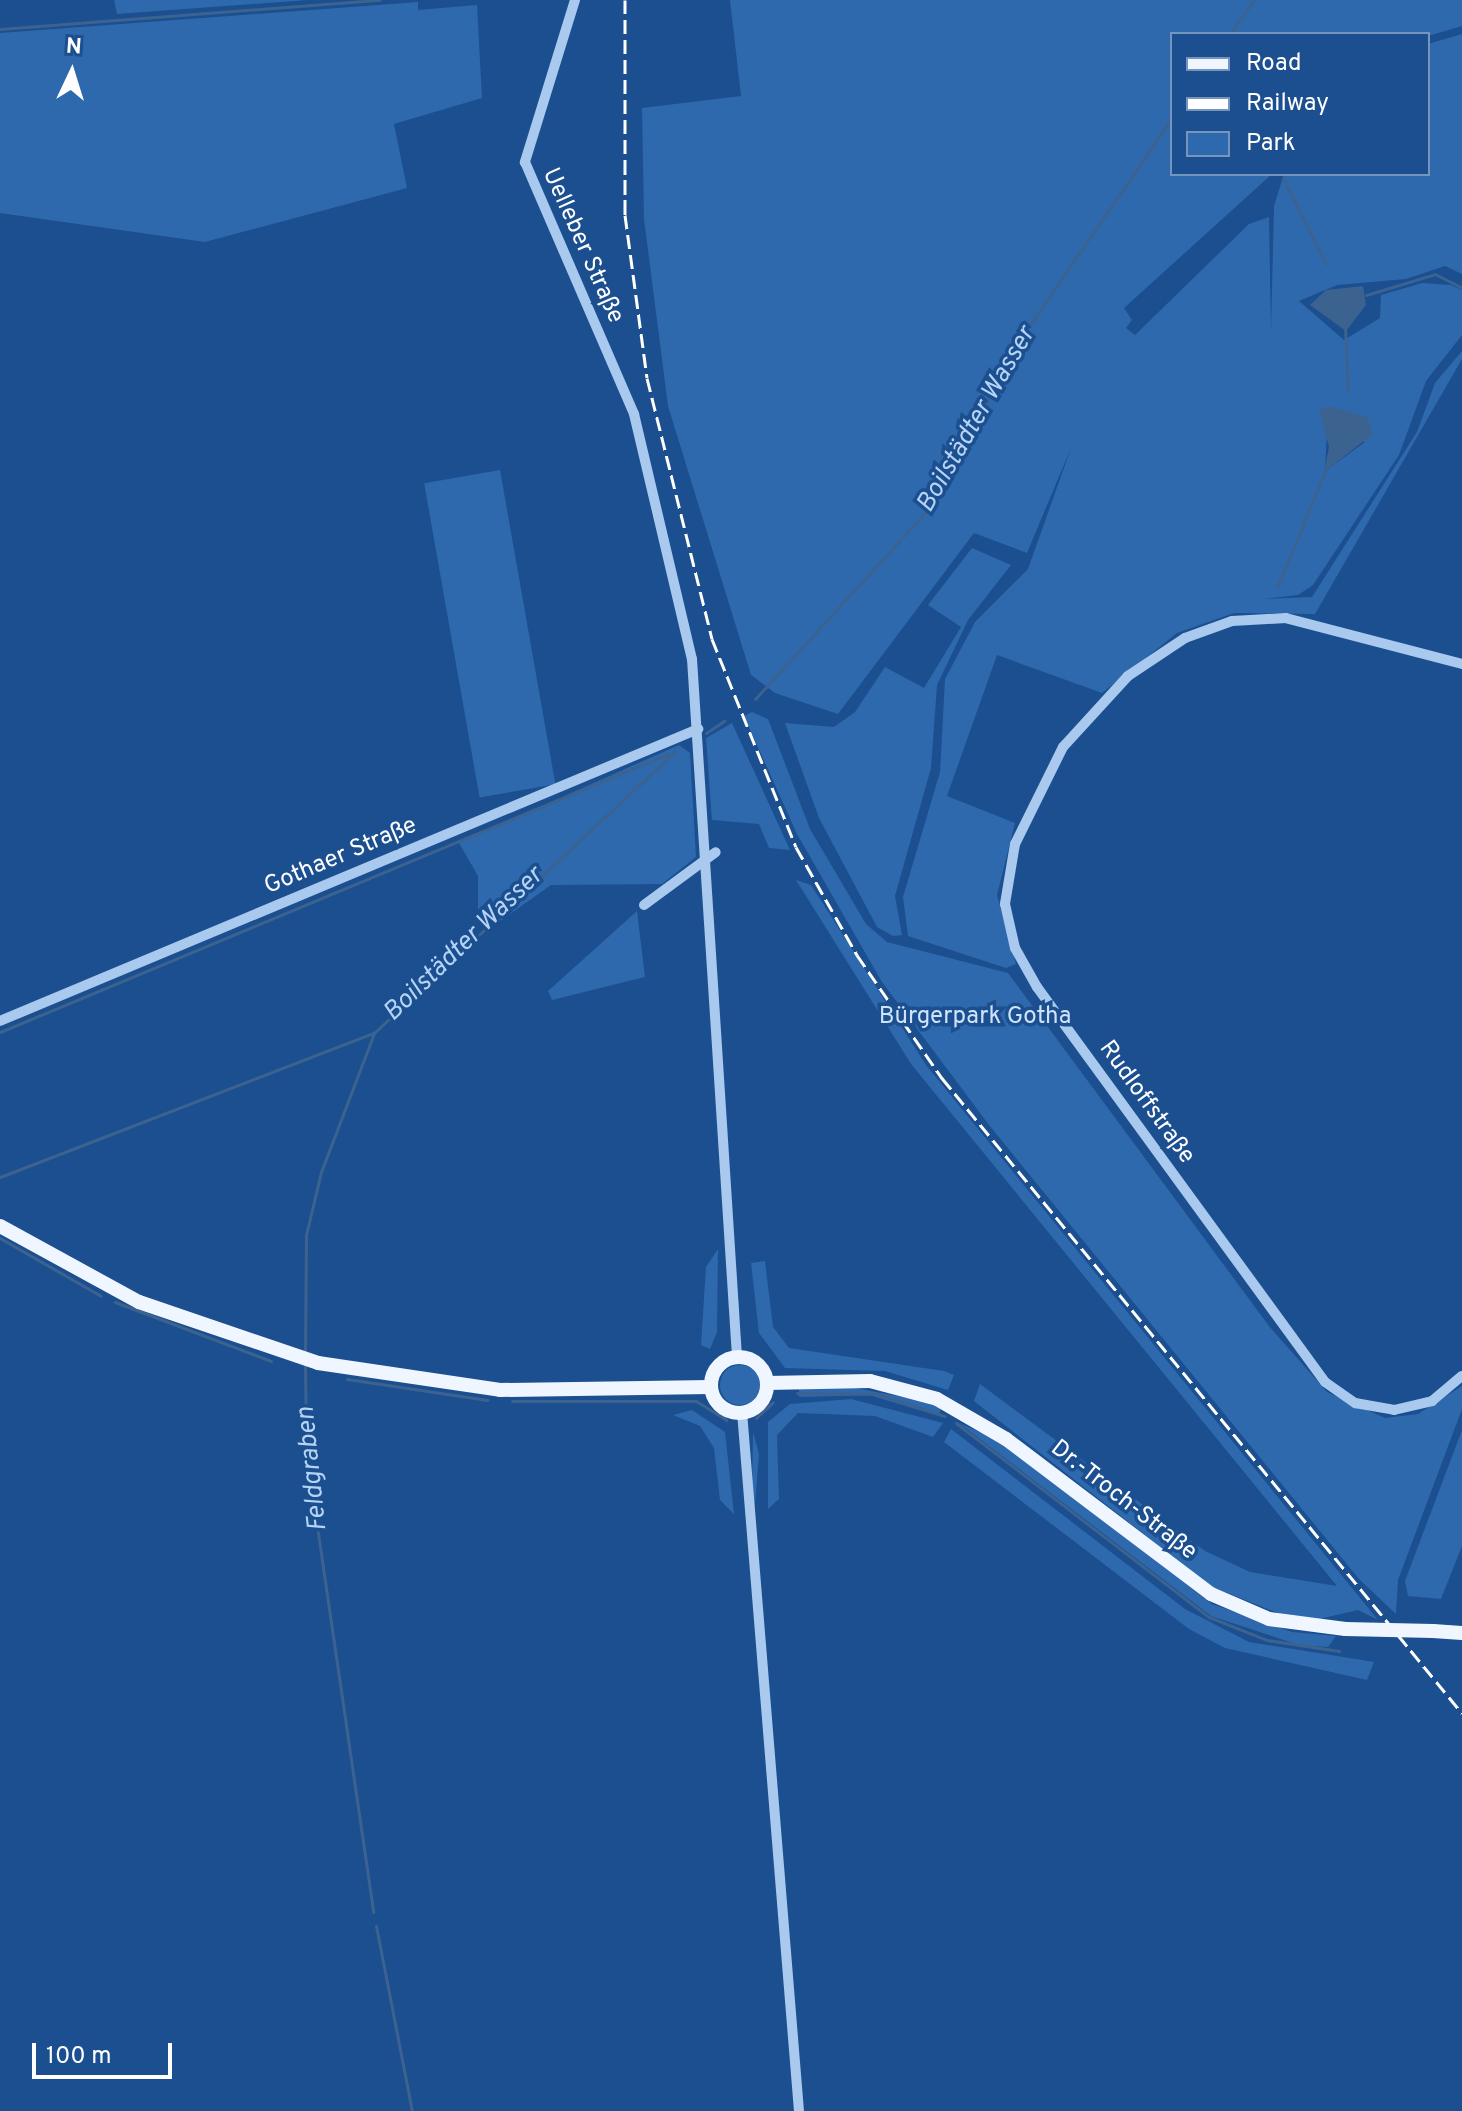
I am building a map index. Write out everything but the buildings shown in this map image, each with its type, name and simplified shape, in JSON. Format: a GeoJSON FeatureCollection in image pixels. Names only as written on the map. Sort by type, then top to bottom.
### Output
{"type":"FeatureCollection","features":[{"type":"Feature","properties":{"kind":"main road"},"geometry":{"type":"LineString","coordinates":[[0,1226],[139,1302],[318,1363],[513,1391],[711,1387]]}},
{"type":"Feature","properties":{"kind":"main road"},"geometry":{"type":"LineString","coordinates":[[737,1357],[758,1364],[767,1383],[760,1403],[742,1412],[721,1406],[711,1387],[718,1366],[737,1357]]}},
{"type":"Feature","properties":{"kind":"main road","name":"Dr.-Troch-Straße"},"geometry":{"type":"LineString","coordinates":[[767,1383],[870,1381],[937,1399],[1006,1439],[1211,1594],[1269,1619],[1345,1629],[1462,1633]]}},
{"type":"Feature","properties":{"kind":"street","name":"Uelleber Straße"},"geometry":{"type":"LineString","coordinates":[[575,0],[525,162],[634,414],[692,659],[711,856],[737,1357]]}},
{"type":"Feature","properties":{"kind":"street","name":"Rudloffstraße"},"geometry":{"type":"LineString","coordinates":[[1462,664],[1286,618],[1232,621],[1185,638],[1128,676],[1063,747],[1028,808],[1005,892],[1009,931],[1037,987],[1325,1382],[1355,1403],[1394,1410],[1432,1401],[1462,1376]]}},
{"type":"Feature","properties":{"kind":"street","name":"Gothaer Straße"},"geometry":{"type":"LineString","coordinates":[[0,1021],[698,729]]}},
{"type":"Feature","properties":{"kind":"street"},"geometry":{"type":"LineString","coordinates":[[644,905],[711,856]]}},
{"type":"Feature","properties":{"kind":"street"},"geometry":{"type":"LineString","coordinates":[[742,1412],[799,2111]]}},
{"type":"Feature","properties":{"kind":"green space"},"geometry":{"type":"Polygon","coordinates":[[[114,0],[308,0],[117,14],[114,0]]]}},
{"type":"Feature","properties":{"kind":"green space"},"geometry":{"type":"Polygon","coordinates":[[[730,0],[1462,0],[1462,26],[1430,35],[1430,32],[1170,32],[1170,176],[1270,176],[1124,308],[1132,320],[1126,328],[1135,335],[1249,224],[1269,217],[1271,331],[1274,206],[1283,176],[1430,176],[1430,43],[1462,34],[1462,274],[1445,266],[1406,279],[1337,285],[1299,301],[1344,340],[1380,318],[1381,295],[1422,283],[1451,285],[1462,290],[1462,335],[1426,381],[1399,455],[1313,585],[1298,595],[1264,599],[1312,597],[1417,432],[1435,383],[1462,351],[1462,359],[1315,614],[1234,613],[1177,633],[1102,693],[997,655],[947,796],[1015,823],[997,895],[1016,964],[1006,968],[908,936],[903,897],[940,772],[945,679],[975,622],[1028,569],[1071,448],[1027,553],[974,533],[838,714],[775,693],[751,675],[668,406],[644,219],[642,108],[741,96],[730,0]],[[1327,432],[1325,471],[1365,442],[1327,432]]]}},
{"type":"Feature","properties":{"kind":"green space"},"geometry":{"type":"Polygon","coordinates":[[[418,2],[418,10],[477,5],[482,98],[394,124],[407,188],[205,242],[0,213],[0,33],[418,2]]]}},
{"type":"Feature","properties":{"kind":"green space"},"geometry":{"type":"Polygon","coordinates":[[[500,470],[555,784],[480,798],[424,483],[500,470]]]}},
{"type":"Feature","properties":{"kind":"green space"},"geometry":{"type":"Polygon","coordinates":[[[972,548],[1011,565],[968,620],[937,685],[931,768],[895,896],[902,935],[893,936],[877,927],[819,818],[785,723],[834,727],[855,712],[885,667],[924,688],[961,627],[928,605],[972,548]]]}},
{"type":"Feature","properties":{"kind":"green space","name":"Bürgerpark Gotha"},"geometry":{"type":"Polygon","coordinates":[[[752,712],[768,719],[810,829],[866,924],[887,942],[1008,973],[1269,1326],[1327,1392],[1385,1418],[1418,1414],[1462,1386],[1462,1409],[1398,1580],[1396,1614],[1359,1579],[989,1125],[882,982],[797,834],[744,716],[752,712]]]}},
{"type":"Feature","properties":{"kind":"green space"},"geometry":{"type":"Polygon","coordinates":[[[732,723],[790,850],[769,848],[759,824],[712,820],[706,738],[732,723]]]}},
{"type":"Feature","properties":{"kind":"green space"},"geometry":{"type":"Polygon","coordinates":[[[679,745],[690,753],[696,857],[662,884],[551,885],[486,931],[478,921],[478,876],[459,843],[679,745]]]}},
{"type":"Feature","properties":{"kind":"green space"},"geometry":{"type":"Polygon","coordinates":[[[796,880],[811,885],[926,1065],[1378,1620],[1358,1610],[1319,1619],[1283,1615],[1210,1586],[974,1401],[980,1384],[1205,1551],[1250,1572],[1337,1586],[911,1064],[796,880]]]}},
{"type":"Feature","properties":{"kind":"green space"},"geometry":{"type":"Polygon","coordinates":[[[637,911],[645,977],[552,1000],[548,991],[637,911]]]}},
{"type":"Feature","properties":{"kind":"green space"},"geometry":{"type":"Polygon","coordinates":[[[718,1249],[717,1332],[710,1349],[701,1345],[706,1267],[718,1249]]]}},
{"type":"Feature","properties":{"kind":"green space"},"geometry":{"type":"Polygon","coordinates":[[[765,1261],[773,1327],[789,1348],[944,1371],[954,1375],[948,1390],[885,1371],[785,1368],[759,1333],[751,1263],[765,1261]]]}},
{"type":"Feature","properties":{"kind":"green space"},"geometry":{"type":"Polygon","coordinates":[[[740,1365],[754,1371],[760,1385],[754,1399],[740,1405],[726,1399],[720,1385],[726,1371],[740,1365]]]}},
{"type":"Feature","properties":{"kind":"green space"},"geometry":{"type":"Polygon","coordinates":[[[845,1386],[918,1400],[941,1408],[939,1416],[869,1395],[799,1397],[799,1389],[845,1386]]]}},
{"type":"Feature","properties":{"kind":"green space"},"geometry":{"type":"Polygon","coordinates":[[[851,1399],[943,1423],[933,1437],[875,1416],[798,1413],[777,1435],[779,1499],[768,1509],[768,1422],[790,1404],[851,1399]]]}},
{"type":"Feature","properties":{"kind":"green space"},"geometry":{"type":"Polygon","coordinates":[[[692,1410],[725,1432],[734,1514],[720,1500],[714,1448],[700,1426],[673,1415],[692,1410]]]}},
{"type":"Feature","properties":{"kind":"green space"},"geometry":{"type":"Polygon","coordinates":[[[959,1423],[996,1439],[1212,1604],[1292,1632],[1336,1636],[1328,1647],[1299,1645],[1211,1616],[959,1423]]]}},
{"type":"Feature","properties":{"kind":"green space"},"geometry":{"type":"Polygon","coordinates":[[[951,1429],[1185,1609],[1249,1642],[1374,1662],[1367,1680],[1225,1648],[1189,1629],[944,1442],[951,1429]]]}},
{"type":"Feature","properties":{"kind":"green space"},"geometry":{"type":"Polygon","coordinates":[[[1462,1430],[1462,1546],[1441,1599],[1408,1596],[1405,1581],[1462,1430]]]}},
{"type":"Feature","properties":{"kind":"green space"},"geometry":{"type":"Polygon","coordinates":[[[753,1432],[759,1454],[754,1515],[752,1489],[753,1432]]]}},
{"type":"Feature","properties":{"kind":"shaded area"},"geometry":{"type":"Polygon","coordinates":[[[1363,286],[1366,305],[1346,331],[1310,305],[1326,290],[1363,286]]]}},
{"type":"Feature","properties":{"kind":"shaded area"},"geometry":{"type":"Polygon","coordinates":[[[1328,406],[1367,417],[1373,434],[1324,472],[1329,447],[1319,410],[1328,406]]]}},
{"type":"Feature","properties":{"kind":"waterway"},"geometry":{"type":"LineString","coordinates":[[0,29],[380,0]]}},
{"type":"Feature","properties":{"kind":"waterway","name":"Boilstädter Wasser"},"geometry":{"type":"LineString","coordinates":[[1231,32],[1254,0]]}},
{"type":"Feature","properties":{"kind":"waterway","name":"Boilstädter Wasser"},"geometry":{"type":"LineString","coordinates":[[755,699],[933,504],[1016,345],[1170,121]]}},
{"type":"Feature","properties":{"kind":"waterway"},"geometry":{"type":"LineString","coordinates":[[1283,178],[1326,264]]}},
{"type":"Feature","properties":{"kind":"waterway"},"geometry":{"type":"LineString","coordinates":[[1366,295],[1435,274],[1462,288]]}},
{"type":"Feature","properties":{"kind":"waterway"},"geometry":{"type":"LineString","coordinates":[[1345,328],[1348,392]]}},
{"type":"Feature","properties":{"kind":"waterway"},"geometry":{"type":"LineString","coordinates":[[1278,586],[1325,471]]}},
{"type":"Feature","properties":{"kind":"waterway","name":"Boilstädter Wasser"},"geometry":{"type":"LineString","coordinates":[[706,733],[724,721]]}},
{"type":"Feature","properties":{"kind":"waterway","name":"Boilstädter Wasser"},"geometry":{"type":"LineString","coordinates":[[0,1177],[374,1033],[675,751]]}},
{"type":"Feature","properties":{"kind":"waterway"},"geometry":{"type":"LineString","coordinates":[[0,1032],[668,754]]}},
{"type":"Feature","properties":{"kind":"waterway","name":"Feldgraben"},"geometry":{"type":"LineString","coordinates":[[305,1353],[306,1235],[321,1172],[374,1033]]}},
{"type":"Feature","properties":{"kind":"waterway"},"geometry":{"type":"LineString","coordinates":[[0,1238],[101,1296]]}},
{"type":"Feature","properties":{"kind":"waterway"},"geometry":{"type":"LineString","coordinates":[[115,1302],[271,1361]]}},
{"type":"Feature","properties":{"kind":"waterway","name":"Feldgraben"},"geometry":{"type":"LineString","coordinates":[[305,1365],[306,1451],[373,1912]]}},
{"type":"Feature","properties":{"kind":"waterway"},"geometry":{"type":"LineString","coordinates":[[347,1379],[487,1400]]}},
{"type":"Feature","properties":{"kind":"waterway"},"geometry":{"type":"LineString","coordinates":[[797,1393],[877,1394],[944,1416]]}},
{"type":"Feature","properties":{"kind":"waterway"},"geometry":{"type":"LineString","coordinates":[[512,1401],[696,1401],[726,1420]]}},
{"type":"Feature","properties":{"kind":"waterway"},"geometry":{"type":"LineString","coordinates":[[756,1418],[773,1402]]}},
{"type":"Feature","properties":{"kind":"waterway"},"geometry":{"type":"LineString","coordinates":[[956,1423],[1209,1617],[1267,1640],[1339,1651]]}},
{"type":"Feature","properties":{"kind":"waterway","name":"Feldgraben"},"geometry":{"type":"LineString","coordinates":[[376,1926],[412,2111]]}},
{"type":"Feature","properties":{"kind":"railway"},"geometry":{"type":"LineString","coordinates":[[625,0],[625,215],[647,378],[712,639],[796,847],[857,955],[942,1078],[1462,1713]]}}]}
